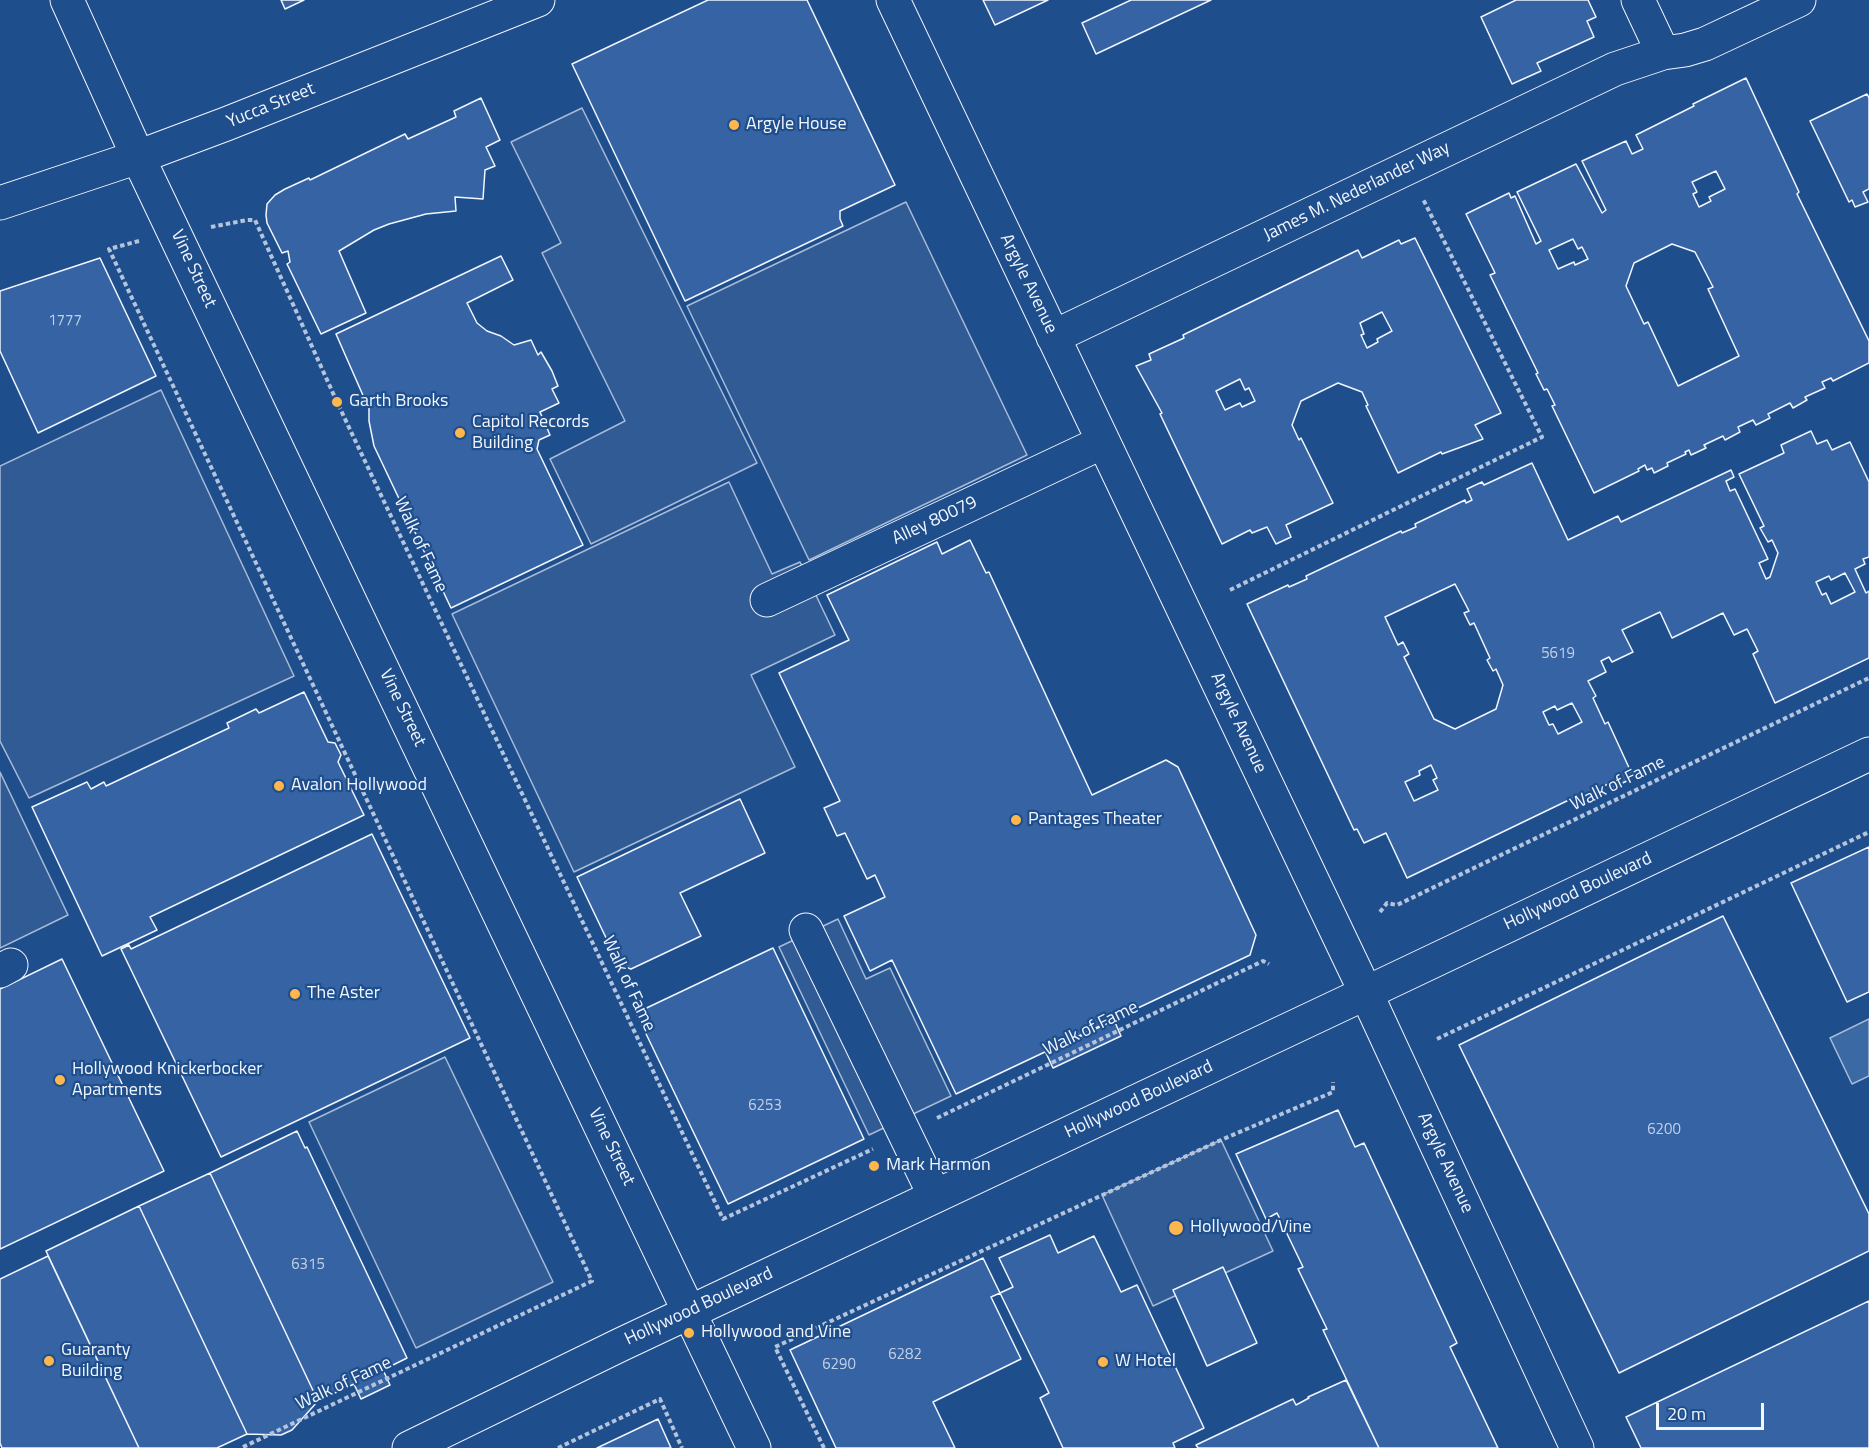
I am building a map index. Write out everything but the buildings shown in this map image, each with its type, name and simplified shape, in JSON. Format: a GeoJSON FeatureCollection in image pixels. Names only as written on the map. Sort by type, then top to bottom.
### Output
{"type":"FeatureCollection","features":[{"type":"Feature","properties":{"kind":"main road","name":"Vine Street"},"geometry":{"type":"LineString","coordinates":[[66,0],[138,157],[754,1448]]}},
{"type":"Feature","properties":{"kind":"main road"},"geometry":{"type":"LineString","coordinates":[[360,70],[442,27],[475,0]]}},
{"type":"Feature","properties":{"kind":"main road","name":"Yucca Street"},"geometry":{"type":"LineString","coordinates":[[0,203],[138,157],[538,0]]}},
{"type":"Feature","properties":{"kind":"main road","name":"Argyle Avenue"},"geometry":{"type":"LineString","coordinates":[[893,0],[1366,993],[1577,1448]]}},
{"type":"Feature","properties":{"kind":"main road"},"geometry":{"type":"LineString","coordinates":[[1638,0],[1663,53]]}},
{"type":"Feature","properties":{"kind":"main road","name":"James M. Nederlander Way"},"geometry":{"type":"LineString","coordinates":[[1053,337],[1615,69],[1663,53],[1705,44],[1799,0]]}},
{"type":"Feature","properties":{"kind":"main road","name":"Alley 80079"},"geometry":{"type":"LineString","coordinates":[[766,600],[1103,442]]}},
{"type":"Feature","properties":{"kind":"main road","name":"Hollywood Boulevard"},"geometry":{"type":"LineString","coordinates":[[409,1448],[690,1312],[1869,754]]}},
{"type":"Feature","properties":{"kind":"main road"},"geometry":{"type":"LineString","coordinates":[[806,930],[935,1196]]}},
{"type":"Feature","properties":{"kind":"path"},"geometry":{"type":"LineString","coordinates":[[1230,590],[1542,437],[1421,195]]}},
{"type":"Feature","properties":{"kind":"path","name":"Walk of Fame"},"geometry":{"type":"LineString","coordinates":[[247,220],[255,220],[352,434],[723,1219],[1263,961],[1269,964]]}},
{"type":"Feature","properties":{"kind":"path","name":"Walk of Fame"},"geometry":{"type":"LineString","coordinates":[[118,245],[109,249],[592,1281],[241,1448]]}},
{"type":"Feature","properties":{"kind":"path","name":"Walk of Fame"},"geometry":{"type":"LineString","coordinates":[[1380,912],[1387,903],[1398,905],[1869,678]]}},
{"type":"Feature","properties":{"kind":"path"},"geometry":{"type":"LineString","coordinates":[[1437,1039],[1869,832]]}},
{"type":"Feature","properties":{"kind":"path"},"geometry":{"type":"LineString","coordinates":[[824,1448],[775,1347],[1221,1140],[1333,1092],[1334,1082]]}},
{"type":"Feature","properties":{"kind":"path"},"geometry":{"type":"LineString","coordinates":[[558,1448],[660,1399],[682,1448]]}},
{"type":"Feature","properties":{"kind":"shaded area"},"geometry":{"type":"Polygon","coordinates":[[[582,108],[757,463],[591,544],[550,459],[625,421],[542,253],[561,243],[511,142],[582,108]]]}},
{"type":"Feature","properties":{"kind":"shaded area"},"geometry":{"type":"Polygon","coordinates":[[[906,202],[1027,455],[809,560],[687,306],[906,202]]]}},
{"type":"Feature","properties":{"kind":"shaded area"},"geometry":{"type":"Polygon","coordinates":[[[161,390],[294,676],[29,798],[0,741],[0,466],[161,390]]]}},
{"type":"Feature","properties":{"kind":"shaded area"},"geometry":{"type":"Polygon","coordinates":[[[729,482],[772,574],[800,562],[835,635],[751,675],[795,767],[574,872],[452,614],[729,482]]]}},
{"type":"Feature","properties":{"kind":"shaded area"},"geometry":{"type":"Polygon","coordinates":[[[0,772],[68,915],[0,948],[0,772]]]}},
{"type":"Feature","properties":{"kind":"shaded area"},"geometry":{"type":"Polygon","coordinates":[[[838,919],[866,979],[890,968],[951,1096],[869,1135],[779,947],[838,919]]]}},
{"type":"Feature","properties":{"kind":"shaded area"},"geometry":{"type":"Polygon","coordinates":[[[1869,1019],[1869,1076],[1852,1084],[1830,1038],[1869,1019]]]}},
{"type":"Feature","properties":{"kind":"shaded area"},"geometry":{"type":"Polygon","coordinates":[[[445,1057],[553,1282],[416,1348],[309,1122],[445,1057]]]}},
{"type":"Feature","properties":{"kind":"shaded area"},"geometry":{"type":"Polygon","coordinates":[[[1221,1140],[1273,1251],[1153,1306],[1102,1195],[1221,1140]]]}},
{"type":"Feature","properties":{"kind":"place","name":"Argyle House"},"geometry":{"type":"Point","coordinates":[734,125]}},
{"type":"Feature","properties":{"kind":"place","name":"Garth Brooks"},"geometry":{"type":"Point","coordinates":[337,402]}},
{"type":"Feature","properties":{"kind":"place","name":"Capitol Records Building"},"geometry":{"type":"Point","coordinates":[460,433]}},
{"type":"Feature","properties":{"kind":"place","name":"Avalon Hollywood"},"geometry":{"type":"Point","coordinates":[279,786]}},
{"type":"Feature","properties":{"kind":"place","name":"Pantages Theater"},"geometry":{"type":"Point","coordinates":[1016,820]}},
{"type":"Feature","properties":{"kind":"place","name":"The Aster"},"geometry":{"type":"Point","coordinates":[295,994]}},
{"type":"Feature","properties":{"kind":"place","name":"Hollywood Knickerbocker Apartments"},"geometry":{"type":"Point","coordinates":[60,1080]}},
{"type":"Feature","properties":{"kind":"place","name":"Mark Harmon"},"geometry":{"type":"Point","coordinates":[874,1166]}},
{"type":"Feature","properties":{"kind":"place","name":"Hollywood/Vine"},"geometry":{"type":"Point","coordinates":[1176,1228]}},
{"type":"Feature","properties":{"kind":"place","name":"Hollywood and Vine"},"geometry":{"type":"Point","coordinates":[689,1333]}},
{"type":"Feature","properties":{"kind":"place","name":"Guaranty Building"},"geometry":{"type":"Point","coordinates":[49,1361]}},
{"type":"Feature","properties":{"kind":"place","name":"W Hotel"},"geometry":{"type":"Point","coordinates":[1103,1362]}}]}
